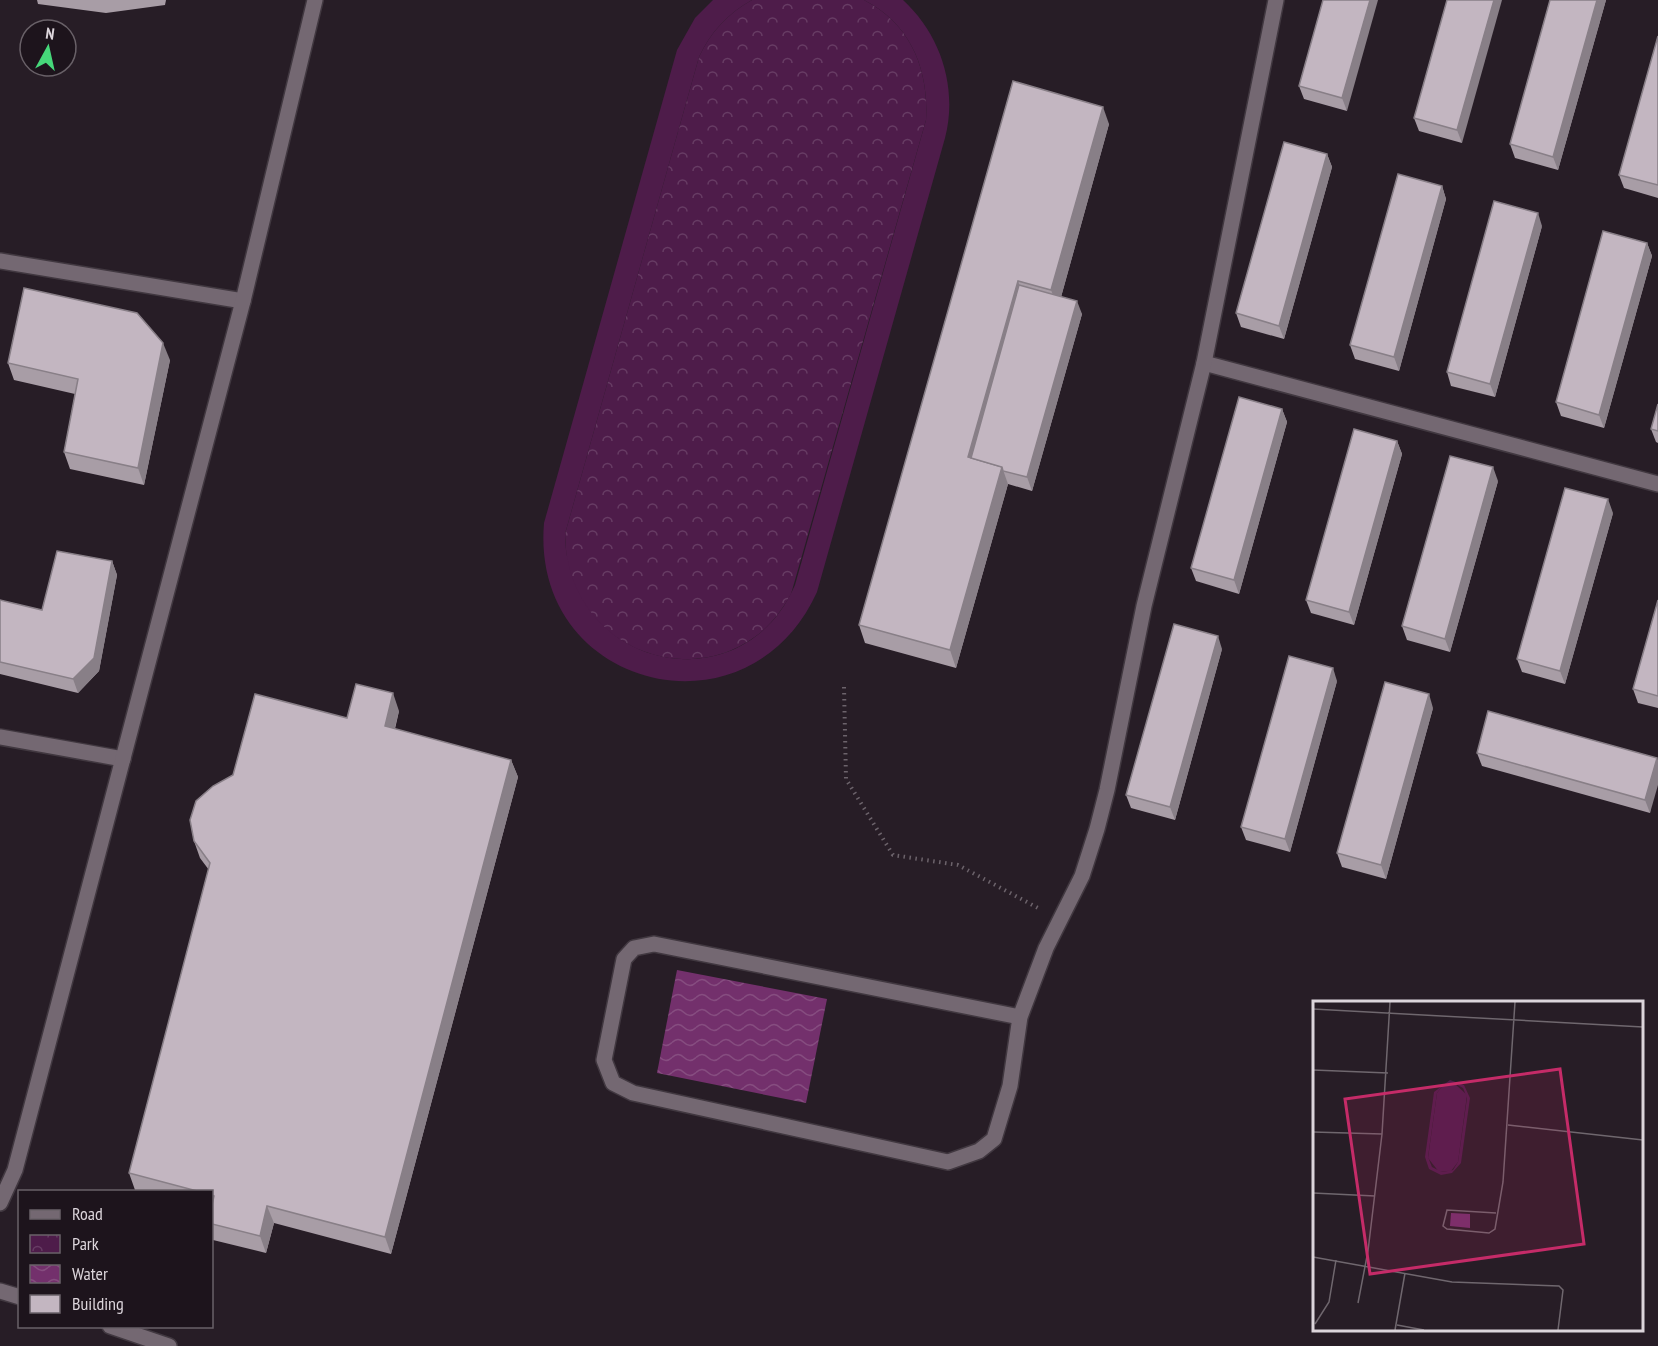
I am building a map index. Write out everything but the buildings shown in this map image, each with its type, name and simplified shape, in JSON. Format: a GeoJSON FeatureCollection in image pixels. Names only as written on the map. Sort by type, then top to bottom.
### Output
{"type":"FeatureCollection","features":[{"type":"Feature","properties":{"kind":"street"},"geometry":{"type":"LineString","coordinates":[[0,1203],[15,1170],[243,301],[315,0]]}},
{"type":"Feature","properties":{"kind":"street"},"geometry":{"type":"LineString","coordinates":[[1020,1017],[654,944],[634,948],[624,959],[604,1060],[613,1083],[633,1093],[948,1162],[979,1151],[994,1139],[1010,1086],[1020,1017],[1046,948],[1082,876],[1107,790],[1144,606],[1204,363],[1276,0]]}},
{"type":"Feature","properties":{"kind":"street"},"geometry":{"type":"LineString","coordinates":[[0,261],[243,301]]}},
{"type":"Feature","properties":{"kind":"street"},"geometry":{"type":"LineString","coordinates":[[1204,363],[1658,484]]}},
{"type":"Feature","properties":{"kind":"street"},"geometry":{"type":"LineString","coordinates":[[0,737],[123,759]]}},
{"type":"Feature","properties":{"kind":"street"},"geometry":{"type":"LineString","coordinates":[[0,1291],[18,1296]]}},
{"type":"Feature","properties":{"kind":"street"},"geometry":{"type":"LineString","coordinates":[[116,1328],[169,1346]]}},
{"type":"Feature","properties":{"kind":"path"},"geometry":{"type":"LineString","coordinates":[[844,687],[846,779],[893,855],[958,865],[1060,920]]}},
{"type":"Feature","properties":{"kind":"green space"},"geometry":{"type":"Polygon","coordinates":[[[713,0],[752,0],[721,24],[699,57],[565,534],[573,580],[594,616],[625,642],[661,656],[699,659],[737,648],[770,624],[795,585],[926,120],[924,84],[914,50],[894,22],[864,0],[903,0],[916,14],[927,29],[943,63],[949,100],[945,138],[817,592],[785,639],[743,669],[697,681],[649,677],[606,658],[571,625],[549,580],[544,523],[677,50],[695,18],[713,0]]]}},
{"type":"Feature","properties":{"kind":"green space"},"geometry":{"type":"Polygon","coordinates":[[[752,0],[864,0],[880,10],[894,22],[914,50],[924,84],[926,120],[791,594],[776,617],[756,636],[732,650],[706,657],[680,659],[654,655],[630,645],[608,631],[589,611],[570,575],[565,534],[699,57],[721,24],[752,0]]]}},
{"type":"Feature","properties":{"kind":"water"},"geometry":{"type":"Polygon","coordinates":[[[677,970],[827,999],[806,1103],[657,1073],[677,970]]]}}]}
